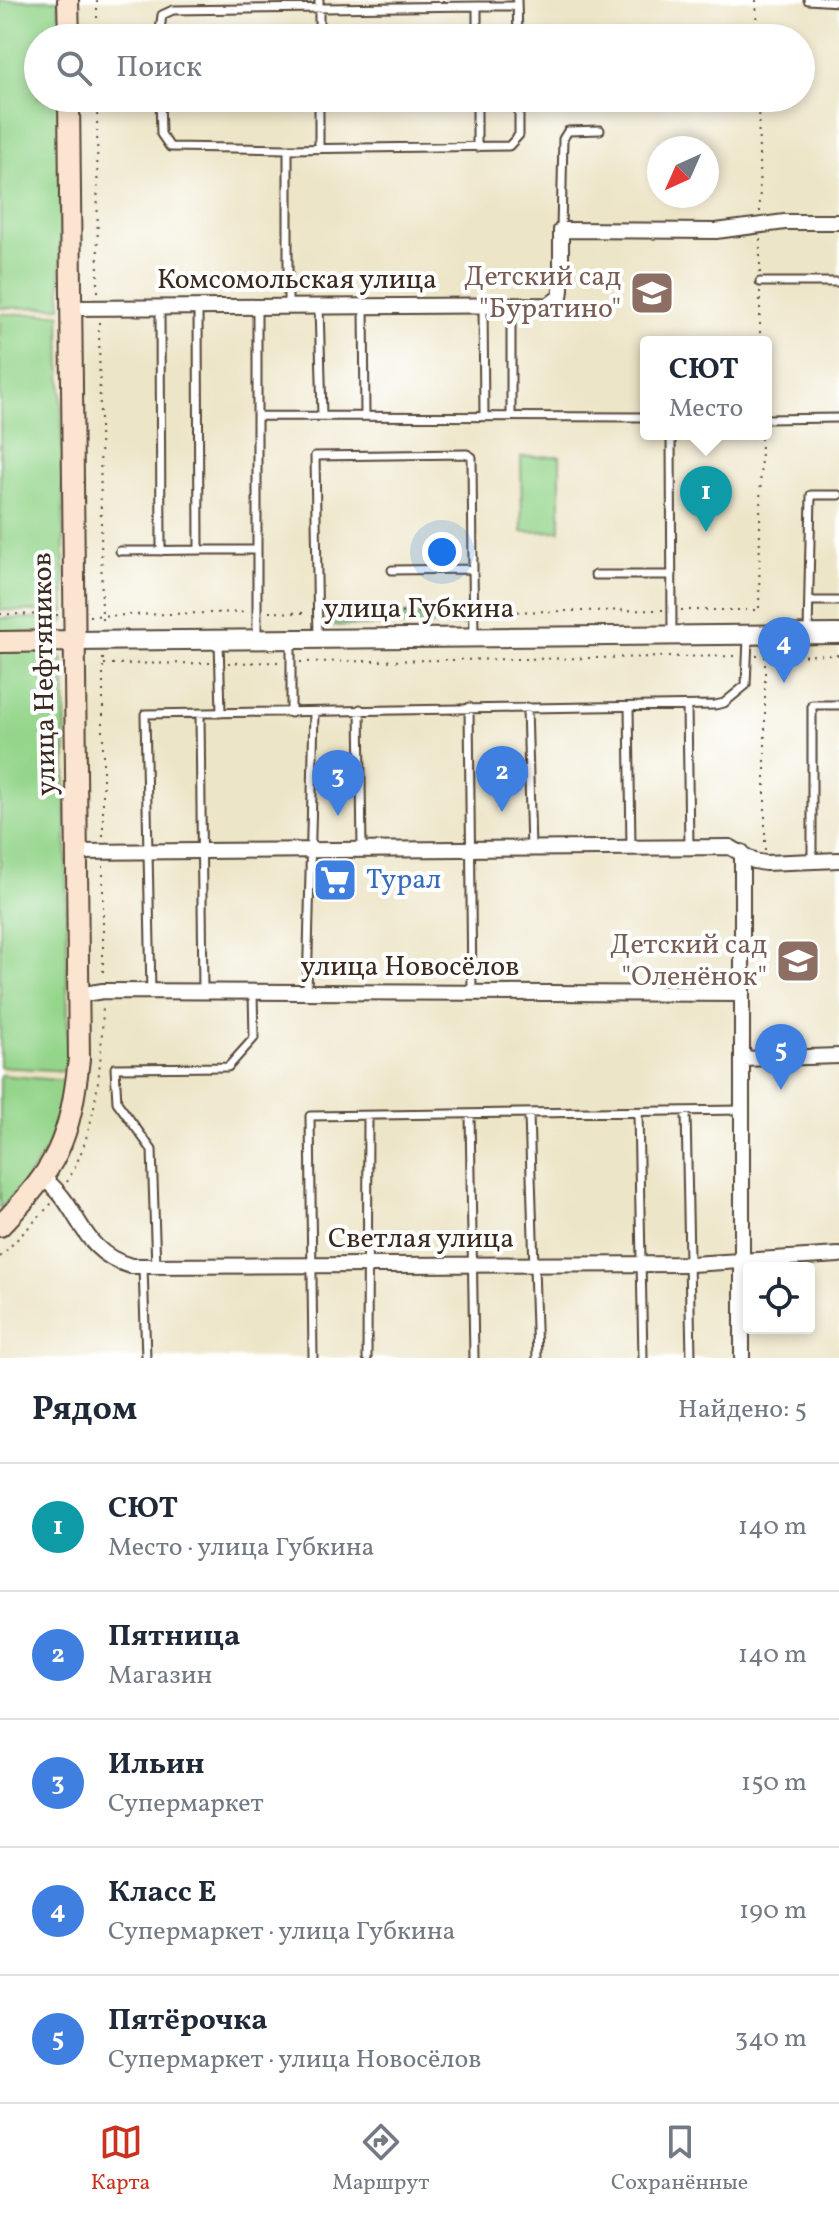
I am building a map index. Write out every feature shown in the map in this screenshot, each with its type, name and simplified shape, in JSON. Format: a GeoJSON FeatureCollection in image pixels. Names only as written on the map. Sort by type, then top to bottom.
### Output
{"type":"FeatureCollection","features":[{"type":"Feature","properties":{"kind":"main road"},"geometry":{"type":"LineString","coordinates":[[68,0],[69,24]]}},
{"type":"Feature","properties":{"kind":"main road","name":"улица Нефтяников"},"geometry":{"type":"LineString","coordinates":[[0,1226],[44,1179],[61,1148],[74,1104],[79,1059],[72,641],[69,112]]}},
{"type":"Feature","properties":{"kind":"main road","name":"улица Губкина"},"geometry":{"type":"LineString","coordinates":[[0,642],[72,641]]}},
{"type":"Feature","properties":{"kind":"street"},"geometry":{"type":"LineString","coordinates":[[561,230],[716,231],[785,222],[839,222]]}},
{"type":"Feature","properties":{"kind":"street","name":"Комсомольская улица"},"geometry":{"type":"LineString","coordinates":[[70,308],[549,305],[560,297],[561,230]]}},
{"type":"Feature","properties":{"kind":"street","name":"улица Губкина"},"geometry":{"type":"LineString","coordinates":[[72,641],[839,634]]}},
{"type":"Feature","properties":{"kind":"street"},"geometry":{"type":"LineString","coordinates":[[75,852],[730,847],[754,861],[765,863],[839,860]]}},
{"type":"Feature","properties":{"kind":"street"},"geometry":{"type":"LineString","coordinates":[[742,852],[742,1358]]}},
{"type":"Feature","properties":{"kind":"street","name":"улица Новосёлов"},"geometry":{"type":"LineString","coordinates":[[78,995],[103,991],[742,994]]}},
{"type":"Feature","properties":{"kind":"street"},"geometry":{"type":"LineString","coordinates":[[743,1059],[839,1056]]}},
{"type":"Feature","properties":{"kind":"street","name":"Светлая улица"},"geometry":{"type":"LineString","coordinates":[[44,1179],[60,1192],[94,1246],[118,1262],[150,1267],[691,1264],[839,1255]]}},
{"type":"Feature","properties":{"kind":"lane"},"geometry":{"type":"LineString","coordinates":[[808,0],[839,2]]}},
{"type":"Feature","properties":{"kind":"lane"},"geometry":{"type":"LineString","coordinates":[[161,24],[162,15],[173,10],[319,4],[477,6],[517,3],[518,24]]}},
{"type":"Feature","properties":{"kind":"lane"},"geometry":{"type":"LineString","coordinates":[[477,6],[477,24]]}},
{"type":"Feature","properties":{"kind":"lane"},"geometry":{"type":"LineString","coordinates":[[160,112],[161,134],[170,147],[288,149],[509,146],[517,141],[518,112]]}},
{"type":"Feature","properties":{"kind":"lane"},"geometry":{"type":"LineString","coordinates":[[319,112],[319,148]]}},
{"type":"Feature","properties":{"kind":"lane"},"geometry":{"type":"LineString","coordinates":[[477,112],[477,147]]}},
{"type":"Feature","properties":{"kind":"lane"},"geometry":{"type":"LineString","coordinates":[[561,230],[563,139],[568,131],[600,130]]}},
{"type":"Feature","properties":{"kind":"lane"},"geometry":{"type":"LineString","coordinates":[[288,149],[288,307]]}},
{"type":"Feature","properties":{"kind":"lane"},"geometry":{"type":"LineString","coordinates":[[760,282],[839,282]]}},
{"type":"Feature","properties":{"kind":"lane"},"geometry":{"type":"LineString","coordinates":[[483,305],[484,416]]}},
{"type":"Feature","properties":{"kind":"lane"},"geometry":{"type":"LineString","coordinates":[[511,305],[511,416]]}},
{"type":"Feature","properties":{"kind":"lane"},"geometry":{"type":"LineString","coordinates":[[319,306],[322,416]]}},
{"type":"Feature","properties":{"kind":"lane"},"geometry":{"type":"LineString","coordinates":[[364,306],[365,416]]}},
{"type":"Feature","properties":{"kind":"lane"},"geometry":{"type":"LineString","coordinates":[[257,307],[257,638]]}},
{"type":"Feature","properties":{"kind":"lane"},"geometry":{"type":"LineString","coordinates":[[160,308],[161,551]]}},
{"type":"Feature","properties":{"kind":"lane"},"geometry":{"type":"LineString","coordinates":[[198,308],[199,550]]}},
{"type":"Feature","properties":{"kind":"lane"},"geometry":{"type":"LineString","coordinates":[[257,416],[640,417]]}},
{"type":"Feature","properties":{"kind":"lane"},"geometry":{"type":"LineString","coordinates":[[772,419],[839,418]]}},
{"type":"Feature","properties":{"kind":"lane"},"geometry":{"type":"LineString","coordinates":[[671,440],[672,634]]}},
{"type":"Feature","properties":{"kind":"lane"},"geometry":{"type":"LineString","coordinates":[[318,638],[315,456],[467,454],[472,457],[474,637]]}},
{"type":"Feature","properties":{"kind":"lane"},"geometry":{"type":"LineString","coordinates":[[808,635],[811,495],[839,495]]}},
{"type":"Feature","properties":{"kind":"lane"},"geometry":{"type":"LineString","coordinates":[[120,551],[256,550]]}},
{"type":"Feature","properties":{"kind":"lane"},"geometry":{"type":"LineString","coordinates":[[392,570],[473,569]]}},
{"type":"Feature","properties":{"kind":"lane"},"geometry":{"type":"LineString","coordinates":[[595,575],[672,575]]}},
{"type":"Feature","properties":{"kind":"lane"},"geometry":{"type":"LineString","coordinates":[[809,601],[839,601]]}},
{"type":"Feature","properties":{"kind":"lane"},"geometry":{"type":"LineString","coordinates":[[151,992],[145,714],[724,703],[743,689],[748,635]]}},
{"type":"Feature","properties":{"kind":"lane"},"geometry":{"type":"LineString","coordinates":[[291,638],[291,713]]}},
{"type":"Feature","properties":{"kind":"lane"},"geometry":{"type":"LineString","coordinates":[[219,639],[221,713]]}},
{"type":"Feature","properties":{"kind":"lane"},"geometry":{"type":"LineString","coordinates":[[812,860],[812,705],[839,705]]}},
{"type":"Feature","properties":{"kind":"lane"},"geometry":{"type":"LineString","coordinates":[[687,706],[689,847]]}},
{"type":"Feature","properties":{"kind":"lane"},"geometry":{"type":"LineString","coordinates":[[469,707],[472,993]]}},
{"type":"Feature","properties":{"kind":"lane"},"geometry":{"type":"LineString","coordinates":[[527,707],[531,848]]}},
{"type":"Feature","properties":{"kind":"lane"},"geometry":{"type":"LineString","coordinates":[[629,707],[631,848]]}},
{"type":"Feature","properties":{"kind":"lane"},"geometry":{"type":"LineString","coordinates":[[360,709],[362,850]]}},
{"type":"Feature","properties":{"kind":"lane"},"geometry":{"type":"LineString","coordinates":[[307,993],[314,713]]}},
{"type":"Feature","properties":{"kind":"lane"},"geometry":{"type":"LineString","coordinates":[[200,714],[203,992]]}},
{"type":"Feature","properties":{"kind":"lane"},"geometry":{"type":"LineString","coordinates":[[146,1358],[152,1150],[117,1102],[115,1068],[228,1067],[254,1038],[253,992]]}},
{"type":"Feature","properties":{"kind":"lane"},"geometry":{"type":"LineString","coordinates":[[313,1358],[310,1116],[742,1110]]}},
{"type":"Feature","properties":{"kind":"lane"},"geometry":{"type":"LineString","coordinates":[[686,1112],[691,1358]]}},
{"type":"Feature","properties":{"kind":"lane"},"geometry":{"type":"LineString","coordinates":[[638,1113],[643,1358]]}},
{"type":"Feature","properties":{"kind":"lane"},"geometry":{"type":"LineString","coordinates":[[470,1115],[474,1358]]}},
{"type":"Feature","properties":{"kind":"lane"},"geometry":{"type":"LineString","coordinates":[[529,1115],[537,1358]]}},
{"type":"Feature","properties":{"kind":"lane"},"geometry":{"type":"LineString","coordinates":[[367,1358],[368,1116]]}},
{"type":"Feature","properties":{"kind":"path"},"geometry":{"type":"LineString","coordinates":[[97,0],[97,24]]}},
{"type":"Feature","properties":{"kind":"path"},"geometry":{"type":"LineString","coordinates":[[756,0],[757,24]]}},
{"type":"Feature","properties":{"kind":"path"},"geometry":{"type":"LineString","coordinates":[[0,1257],[60,1192],[85,1140],[101,1075],[103,641],[97,112]]}},
{"type":"Feature","properties":{"kind":"path"},"geometry":{"type":"LineString","coordinates":[[0,614],[102,616],[257,611],[759,610],[761,440]]}},
{"type":"Feature","properties":{"kind":"path"},"geometry":{"type":"LineString","coordinates":[[103,664],[839,655]]}},
{"type":"Feature","properties":{"kind":"path"},"geometry":{"type":"LineString","coordinates":[[765,656],[765,863]]}},
{"type":"Feature","properties":{"kind":"green space"},"geometry":{"type":"Polygon","coordinates":[[[0,0],[59,0],[59,24],[24,24],[24,112],[60,112],[61,307],[0,308],[0,0]]]}},
{"type":"Feature","properties":{"kind":"green space"},"geometry":{"type":"Polygon","coordinates":[[[0,314],[60,314],[65,612],[0,610],[0,314]]]}},
{"type":"Feature","properties":{"kind":"green space"},"geometry":{"type":"Polygon","coordinates":[[[560,456],[560,531],[522,532],[521,457],[560,456]]]}},
{"type":"Feature","properties":{"kind":"green space"},"geometry":{"type":"Polygon","coordinates":[[[466,613],[466,625],[325,626],[325,616],[466,613]]]}},
{"type":"Feature","properties":{"kind":"green space"},"geometry":{"type":"Polygon","coordinates":[[[0,618],[65,619],[55,632],[0,633],[0,618]]]}},
{"type":"Feature","properties":{"kind":"green space"},"geometry":{"type":"Polygon","coordinates":[[[0,651],[50,651],[62,658],[65,668],[68,1071],[0,1067],[0,651]]]}},
{"type":"Feature","properties":{"kind":"green space"},"geometry":{"type":"Polygon","coordinates":[[[0,1075],[67,1081],[60,1118],[46,1151],[0,1209],[0,1075]]]}},
{"type":"Feature","properties":{"kind":"place","name":"Детский сад \"Буратино\""},"geometry":{"type":"Point","coordinates":[652,293]}},
{"type":"Feature","properties":{"kind":"place","name":"СЮТ"},"geometry":{"type":"Point","coordinates":[706,532]}},
{"type":"Feature","properties":{"kind":"place","name":"Класс Е"},"geometry":{"type":"Point","coordinates":[784,683]}},
{"type":"Feature","properties":{"kind":"place","name":"Пятница"},"geometry":{"type":"Point","coordinates":[502,812]}},
{"type":"Feature","properties":{"kind":"place","name":"Ильин"},"geometry":{"type":"Point","coordinates":[338,816]}},
{"type":"Feature","properties":{"kind":"place","name":"Турал"},"geometry":{"type":"Point","coordinates":[335,880]}},
{"type":"Feature","properties":{"kind":"place","name":"Детский сад \"Оленёнок\""},"geometry":{"type":"Point","coordinates":[798,961]}},
{"type":"Feature","properties":{"kind":"place","name":"Пятёрочка"},"geometry":{"type":"Point","coordinates":[781,1090]}}]}
